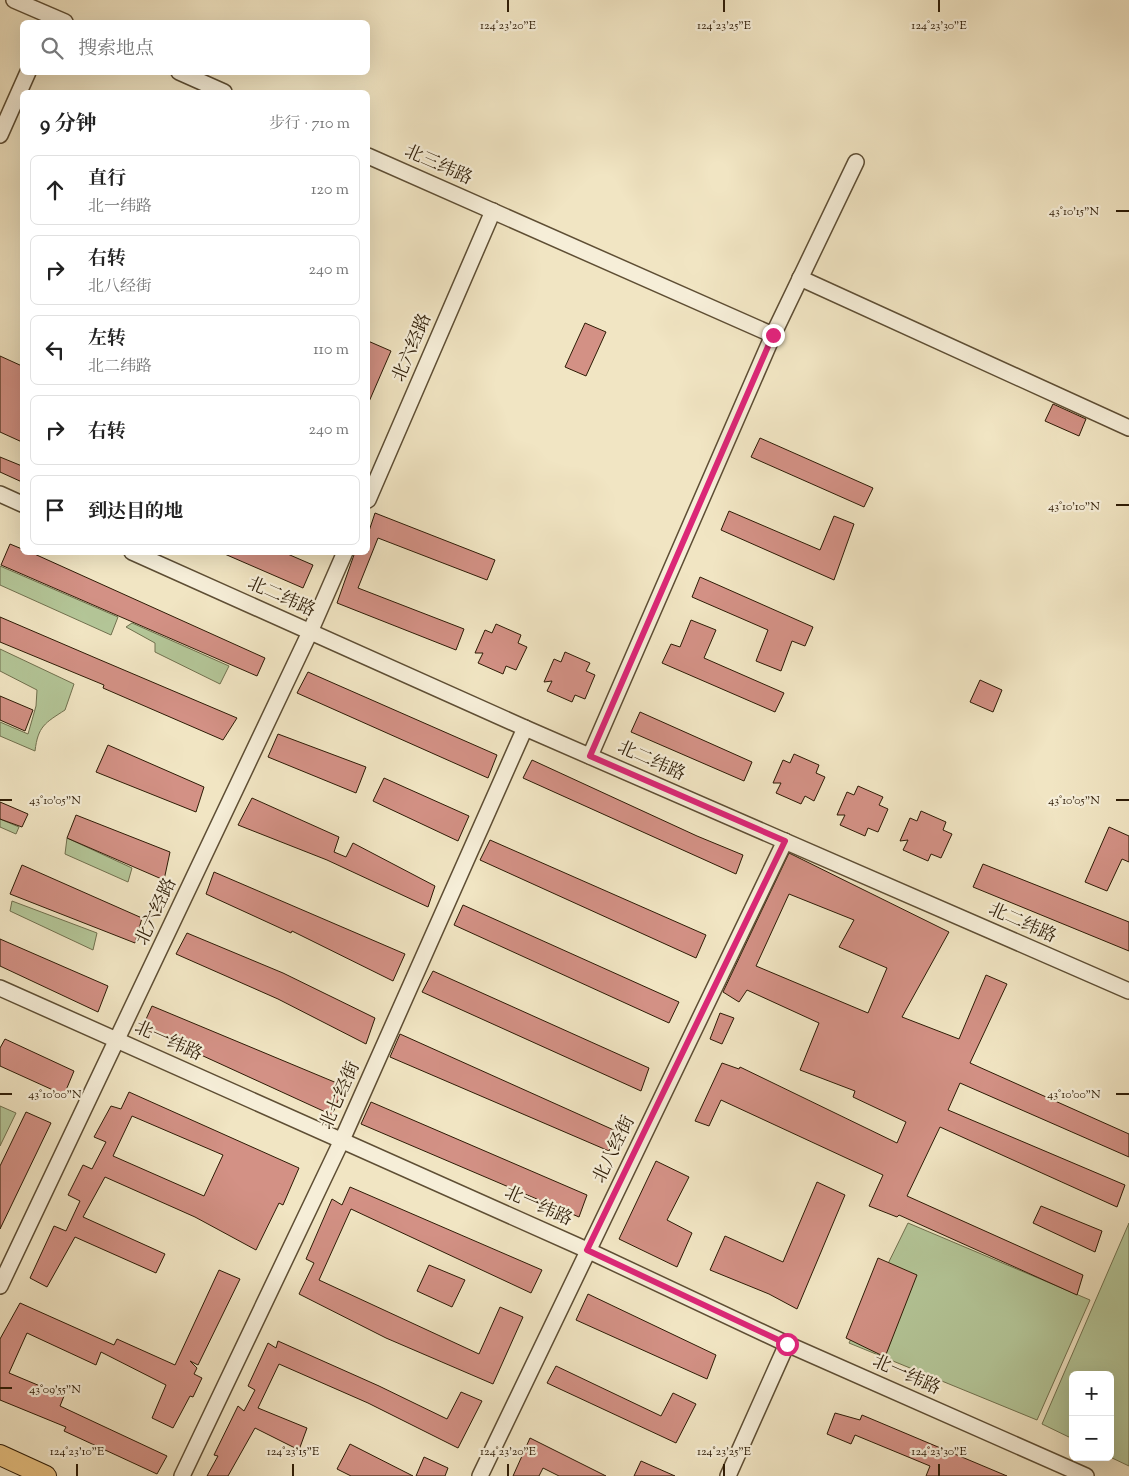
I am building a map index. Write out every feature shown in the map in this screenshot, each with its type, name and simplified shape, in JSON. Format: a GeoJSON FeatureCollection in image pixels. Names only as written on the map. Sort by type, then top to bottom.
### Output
{"type":"FeatureCollection","features":[{"type":"Feature","properties":{"kind":"main road"},"geometry":{"type":"LineString","coordinates":[[0,1455],[46,1476]]}},
{"type":"Feature","properties":{"kind":"street"},"geometry":{"type":"LineString","coordinates":[[14,0],[54,20]]}},
{"type":"Feature","properties":{"kind":"street"},"geometry":{"type":"LineString","coordinates":[[0,135],[27,75]]}},
{"type":"Feature","properties":{"kind":"street"},"geometry":{"type":"LineString","coordinates":[[186,75],[220,90]]}},
{"type":"Feature","properties":{"kind":"street","name":"北三纬路"},"geometry":{"type":"LineString","coordinates":[[370,157],[773,335]]}},
{"type":"Feature","properties":{"kind":"street"},"geometry":{"type":"LineString","coordinates":[[590,756],[773,335],[856,162]]}},
{"type":"Feature","properties":{"kind":"street","name":"北六经路"},"geometry":{"type":"LineString","coordinates":[[370,495],[493,211]]}},
{"type":"Feature","properties":{"kind":"street"},"geometry":{"type":"LineString","coordinates":[[800,278],[1129,428]]}},
{"type":"Feature","properties":{"kind":"street"},"geometry":{"type":"LineString","coordinates":[[0,494],[20,503]]}},
{"type":"Feature","properties":{"kind":"street","name":"北二纬路"},"geometry":{"type":"LineString","coordinates":[[139,555],[525,728],[1129,991]]}},
{"type":"Feature","properties":{"kind":"street","name":"北六经路"},"geometry":{"type":"LineString","coordinates":[[0,1286],[310,632],[344,555]]}},
{"type":"Feature","properties":{"kind":"street","name":"北七经街"},"geometry":{"type":"LineString","coordinates":[[182,1476],[342,1140],[525,728]]}},
{"type":"Feature","properties":{"kind":"street","name":"北八经街"},"geometry":{"type":"LineString","coordinates":[[480,1476],[785,841]]}},
{"type":"Feature","properties":{"kind":"street","name":"北一纬路"},"geometry":{"type":"LineString","coordinates":[[0,988],[587,1250],[787,1344],[1086,1476]]}},
{"type":"Feature","properties":{"kind":"street"},"geometry":{"type":"LineString","coordinates":[[728,1476],[787,1344]]}},
{"type":"Feature","properties":{"kind":"green space"},"geometry":{"type":"Polygon","coordinates":[[[0,566],[118,617],[111,635],[0,585],[0,566]]]}},
{"type":"Feature","properties":{"kind":"green space"},"geometry":{"type":"Polygon","coordinates":[[[132,623],[229,666],[220,684],[155,652],[155,643],[126,627],[132,623]]]}},
{"type":"Feature","properties":{"kind":"green space"},"geometry":{"type":"Polygon","coordinates":[[[0,649],[74,684],[65,710],[48,722],[41,730],[35,751],[0,736],[0,722],[28,734],[36,706],[37,690],[0,671],[0,649]]]}},
{"type":"Feature","properties":{"kind":"green space"},"geometry":{"type":"Polygon","coordinates":[[[0,819],[19,827],[16,834],[0,827],[0,819]]]}},
{"type":"Feature","properties":{"kind":"green space"},"geometry":{"type":"Polygon","coordinates":[[[67,838],[132,868],[128,882],[65,854],[67,838]]]}},
{"type":"Feature","properties":{"kind":"green space"},"geometry":{"type":"Polygon","coordinates":[[[12,901],[97,933],[93,950],[10,911],[12,901]]]}},
{"type":"Feature","properties":{"kind":"green space"},"geometry":{"type":"Polygon","coordinates":[[[0,1106],[16,1113],[0,1146],[0,1106]]]}},
{"type":"Feature","properties":{"kind":"green space"},"geometry":{"type":"Polygon","coordinates":[[[908,1223],[1090,1300],[1037,1420],[849,1343],[908,1223]]]}},
{"type":"Feature","properties":{"kind":"green space"},"geometry":{"type":"Polygon","coordinates":[[[1129,1223],[1129,1466],[1114,1459],[1114,1371],[1069,1371],[1069,1437],[1042,1424],[1129,1223]]]}},
{"type":"Feature","properties":{"kind":"building"},"geometry":{"type":"Polygon","coordinates":[[[585,323],[606,332],[586,376],[565,367],[585,323]]]}},
{"type":"Feature","properties":{"kind":"building"},"geometry":{"type":"Polygon","coordinates":[[[370,342],[391,351],[370,399],[370,342]]]}},
{"type":"Feature","properties":{"kind":"building"},"geometry":{"type":"Polygon","coordinates":[[[0,356],[20,365],[20,441],[0,432],[0,356]]]}},
{"type":"Feature","properties":{"kind":"building"},"geometry":{"type":"Polygon","coordinates":[[[1053,404],[1086,419],[1079,436],[1045,421],[1053,404]]]}},
{"type":"Feature","properties":{"kind":"building"},"geometry":{"type":"Polygon","coordinates":[[[760,438],[873,488],[864,507],[751,457],[760,438]]]}},
{"type":"Feature","properties":{"kind":"building"},"geometry":{"type":"Polygon","coordinates":[[[0,457],[20,465],[20,481],[0,472],[0,457]]]}},
{"type":"Feature","properties":{"kind":"building"},"geometry":{"type":"Polygon","coordinates":[[[729,511],[820,550],[834,516],[854,524],[834,580],[721,530],[729,511]]]}},
{"type":"Feature","properties":{"kind":"building"},"geometry":{"type":"Polygon","coordinates":[[[375,513],[495,560],[487,580],[378,538],[358,588],[464,629],[456,650],[337,603],[354,555],[370,555],[370,528],[375,513]]]}},
{"type":"Feature","properties":{"kind":"building"},"geometry":{"type":"Polygon","coordinates":[[[10,544],[20,548],[20,555],[37,555],[265,658],[257,676],[1,565],[10,544]]]}},
{"type":"Feature","properties":{"kind":"building"},"geometry":{"type":"Polygon","coordinates":[[[227,555],[290,555],[313,565],[303,588],[227,555]]]}},
{"type":"Feature","properties":{"kind":"building"},"geometry":{"type":"Polygon","coordinates":[[[700,577],[813,627],[805,646],[792,641],[781,671],[756,661],[768,630],[692,597],[700,577]]]}},
{"type":"Feature","properties":{"kind":"building"},"geometry":{"type":"Polygon","coordinates":[[[0,617],[237,718],[223,740],[103,688],[104,685],[0,642],[0,617]]]}},
{"type":"Feature","properties":{"kind":"building"},"geometry":{"type":"Polygon","coordinates":[[[691,620],[716,630],[704,658],[784,693],[775,712],[662,663],[671,644],[680,647],[691,620]]]}},
{"type":"Feature","properties":{"kind":"building"},"geometry":{"type":"Polygon","coordinates":[[[496,624],[521,635],[518,643],[527,647],[516,670],[506,666],[503,674],[478,663],[483,653],[475,653],[485,630],[492,633],[496,624]]]}},
{"type":"Feature","properties":{"kind":"building"},"geometry":{"type":"Polygon","coordinates":[[[565,652],[590,663],[586,671],[595,675],[585,699],[575,695],[572,702],[547,691],[552,681],[544,682],[554,659],[561,662],[565,652]]]}},
{"type":"Feature","properties":{"kind":"building"},"geometry":{"type":"Polygon","coordinates":[[[308,672],[497,755],[488,778],[297,693],[308,672]]]}},
{"type":"Feature","properties":{"kind":"building"},"geometry":{"type":"Polygon","coordinates":[[[980,680],[1002,690],[993,712],[970,702],[980,680]]]}},
{"type":"Feature","properties":{"kind":"building"},"geometry":{"type":"Polygon","coordinates":[[[0,696],[33,710],[25,731],[0,720],[0,696]]]}},
{"type":"Feature","properties":{"kind":"building"},"geometry":{"type":"Polygon","coordinates":[[[640,712],[752,762],[744,781],[631,732],[640,712]]]}},
{"type":"Feature","properties":{"kind":"building"},"geometry":{"type":"Polygon","coordinates":[[[278,734],[366,767],[356,793],[268,757],[278,734]]]}},
{"type":"Feature","properties":{"kind":"building"},"geometry":{"type":"Polygon","coordinates":[[[108,745],[204,787],[196,812],[96,772],[108,745]]]}},
{"type":"Feature","properties":{"kind":"building"},"geometry":{"type":"Polygon","coordinates":[[[794,754],[819,765],[816,773],[825,777],[814,801],[805,796],[801,804],[776,793],[781,783],[773,783],[783,760],[790,763],[794,754]]]}},
{"type":"Feature","properties":{"kind":"building"},"geometry":{"type":"Polygon","coordinates":[[[532,760],[697,836],[743,855],[736,874],[523,778],[532,760]]]}},
{"type":"Feature","properties":{"kind":"building"},"geometry":{"type":"Polygon","coordinates":[[[384,778],[469,816],[458,841],[373,801],[384,778]]]}},
{"type":"Feature","properties":{"kind":"building"},"geometry":{"type":"Polygon","coordinates":[[[858,786],[883,797],[879,805],[888,809],[878,832],[868,828],[865,836],[840,825],[845,815],[837,815],[847,792],[854,795],[858,786]]]}},
{"type":"Feature","properties":{"kind":"building"},"geometry":{"type":"Polygon","coordinates":[[[252,798],[339,837],[334,852],[346,857],[353,843],[435,886],[428,907],[327,860],[238,825],[252,798]]]}},
{"type":"Feature","properties":{"kind":"building"},"geometry":{"type":"Polygon","coordinates":[[[0,802],[28,814],[22,827],[0,819],[0,802]]]}},
{"type":"Feature","properties":{"kind":"building"},"geometry":{"type":"Polygon","coordinates":[[[921,811],[946,822],[943,830],[952,834],[941,858],[931,854],[928,861],[903,850],[908,840],[900,841],[910,818],[917,821],[921,811]]]}},
{"type":"Feature","properties":{"kind":"building"},"geometry":{"type":"Polygon","coordinates":[[[76,815],[170,852],[164,880],[67,838],[76,815]]]}},
{"type":"Feature","properties":{"kind":"building"},"geometry":{"type":"Polygon","coordinates":[[[1109,827],[1129,836],[1129,862],[1122,859],[1107,891],[1085,882],[1109,827]]]}},
{"type":"Feature","properties":{"kind":"building"},"geometry":{"type":"Polygon","coordinates":[[[490,840],[706,935],[696,958],[480,860],[490,840]]]}},
{"type":"Feature","properties":{"kind":"building"},"geometry":{"type":"Polygon","coordinates":[[[789,853],[949,932],[902,1017],[959,1039],[986,975],[1007,984],[970,1063],[1129,1134],[1129,1157],[960,1083],[948,1110],[1125,1185],[1117,1207],[940,1127],[907,1196],[1083,1275],[1077,1295],[899,1215],[897,1217],[869,1206],[883,1175],[721,1100],[709,1126],[695,1121],[722,1063],[739,1069],[740,1067],[897,1143],[906,1122],[853,1097],[855,1091],[800,1070],[819,1023],[747,990],[739,1002],[723,992],[789,853]],[[789,894],[756,966],[868,1013],[887,968],[839,947],[854,920],[789,894]]]}},
{"type":"Feature","properties":{"kind":"building"},"geometry":{"type":"Polygon","coordinates":[[[983,864],[1129,922],[1129,951],[973,887],[983,864]]]}},
{"type":"Feature","properties":{"kind":"building"},"geometry":{"type":"Polygon","coordinates":[[[22,865],[142,918],[135,943],[10,894],[22,865]]]}},
{"type":"Feature","properties":{"kind":"building"},"geometry":{"type":"Polygon","coordinates":[[[214,872],[405,954],[393,981],[292,931],[291,933],[206,894],[214,872]]]}},
{"type":"Feature","properties":{"kind":"building"},"geometry":{"type":"Polygon","coordinates":[[[463,905],[679,1002],[669,1023],[454,925],[463,905]]]}},
{"type":"Feature","properties":{"kind":"building"},"geometry":{"type":"Polygon","coordinates":[[[187,933],[283,973],[375,1018],[366,1044],[278,999],[176,954],[187,933]]]}},
{"type":"Feature","properties":{"kind":"building"},"geometry":{"type":"Polygon","coordinates":[[[0,939],[108,986],[98,1012],[0,966],[0,939]]]}},
{"type":"Feature","properties":{"kind":"building"},"geometry":{"type":"Polygon","coordinates":[[[433,971],[649,1068],[641,1091],[422,992],[433,971]]]}},
{"type":"Feature","properties":{"kind":"building"},"geometry":{"type":"Polygon","coordinates":[[[152,1006],[344,1086],[332,1115],[142,1028],[152,1006]]]}},
{"type":"Feature","properties":{"kind":"building"},"geometry":{"type":"Polygon","coordinates":[[[720,1013],[734,1018],[722,1044],[710,1039],[720,1013]]]}},
{"type":"Feature","properties":{"kind":"building"},"geometry":{"type":"Polygon","coordinates":[[[400,1034],[616,1131],[609,1151],[390,1057],[400,1034]]]}},
{"type":"Feature","properties":{"kind":"building"},"geometry":{"type":"Polygon","coordinates":[[[5,1039],[74,1071],[64,1095],[0,1066],[0,1048],[5,1039]]]}},
{"type":"Feature","properties":{"kind":"building"},"geometry":{"type":"Polygon","coordinates":[[[129,1092],[299,1168],[283,1205],[279,1203],[256,1250],[195,1217],[105,1177],[83,1217],[165,1254],[156,1273],[75,1237],[47,1287],[30,1278],[54,1226],[66,1231],[80,1201],[68,1195],[83,1165],[92,1169],[106,1142],[94,1137],[111,1106],[121,1109],[129,1092]],[[132,1116],[113,1156],[204,1196],[223,1155],[132,1116]]]}},
{"type":"Feature","properties":{"kind":"building"},"geometry":{"type":"Polygon","coordinates":[[[371,1102],[587,1195],[579,1217],[361,1124],[371,1102]]]}},
{"type":"Feature","properties":{"kind":"building"},"geometry":{"type":"Polygon","coordinates":[[[26,1112],[51,1123],[0,1229],[0,1166],[26,1112]]]}},
{"type":"Feature","properties":{"kind":"building"},"geometry":{"type":"Polygon","coordinates":[[[656,1161],[689,1177],[667,1220],[692,1233],[677,1267],[619,1239],[656,1161]]]}},
{"type":"Feature","properties":{"kind":"building"},"geometry":{"type":"Polygon","coordinates":[[[817,1182],[845,1195],[797,1309],[769,1294],[710,1270],[725,1236],[783,1262],[817,1182]]]}},
{"type":"Feature","properties":{"kind":"building"},"geometry":{"type":"Polygon","coordinates":[[[350,1187],[542,1270],[531,1293],[351,1209],[319,1280],[479,1354],[500,1307],[523,1317],[493,1384],[386,1338],[299,1294],[314,1263],[306,1259],[332,1199],[342,1205],[350,1187]]]}},
{"type":"Feature","properties":{"kind":"building"},"geometry":{"type":"Polygon","coordinates":[[[1041,1206],[1102,1231],[1095,1252],[1033,1223],[1041,1206]]]}},
{"type":"Feature","properties":{"kind":"building"},"geometry":{"type":"Polygon","coordinates":[[[878,1258],[917,1275],[885,1357],[846,1338],[878,1258]]]}},
{"type":"Feature","properties":{"kind":"building"},"geometry":{"type":"Polygon","coordinates":[[[429,1265],[465,1280],[452,1307],[417,1291],[429,1265]]]}},
{"type":"Feature","properties":{"kind":"building"},"geometry":{"type":"Polygon","coordinates":[[[219,1270],[240,1279],[198,1365],[190,1361],[197,1368],[194,1374],[202,1378],[193,1397],[190,1396],[173,1428],[152,1418],[166,1385],[101,1352],[96,1365],[27,1333],[9,1373],[64,1396],[60,1406],[167,1456],[157,1474],[64,1431],[66,1427],[0,1400],[0,1339],[20,1303],[114,1345],[117,1339],[175,1365],[219,1270]]]}},
{"type":"Feature","properties":{"kind":"building"},"geometry":{"type":"Polygon","coordinates":[[[588,1294],[716,1355],[707,1379],[576,1320],[588,1294]]]}},
{"type":"Feature","properties":{"kind":"building"},"geometry":{"type":"Polygon","coordinates":[[[278,1341],[447,1419],[461,1392],[482,1401],[458,1448],[368,1403],[279,1364],[258,1408],[307,1428],[299,1450],[255,1428],[228,1476],[207,1476],[218,1456],[214,1455],[238,1406],[244,1411],[255,1390],[248,1386],[268,1343],[276,1348],[278,1341]]]}},
{"type":"Feature","properties":{"kind":"building"},"geometry":{"type":"Polygon","coordinates":[[[556,1366],[661,1416],[673,1393],[696,1404],[676,1443],[547,1383],[556,1366]]]}},
{"type":"Feature","properties":{"kind":"building"},"geometry":{"type":"Polygon","coordinates":[[[835,1413],[860,1420],[862,1415],[1007,1476],[926,1476],[930,1466],[855,1435],[851,1444],[827,1434],[835,1413]]]}},
{"type":"Feature","properties":{"kind":"building"},"geometry":{"type":"Polygon","coordinates":[[[530,1438],[606,1476],[559,1476],[543,1468],[539,1476],[513,1476],[530,1438]]]}},
{"type":"Feature","properties":{"kind":"building"},"geometry":{"type":"Polygon","coordinates":[[[350,1444],[413,1476],[351,1476],[337,1469],[350,1444]]]}},
{"type":"Feature","properties":{"kind":"building"},"geometry":{"type":"Polygon","coordinates":[[[424,1457],[448,1468],[445,1476],[416,1476],[424,1457]]]}},
{"type":"Feature","properties":{"kind":"building"},"geometry":{"type":"Polygon","coordinates":[[[641,1461],[675,1476],[634,1476],[641,1461]]]}},
{"type":"Feature","properties":{"kind":"route"},"geometry":{"type":"LineString","coordinates":[[773,335],[590,756],[785,841],[587,1250],[787,1344]]}}]}
